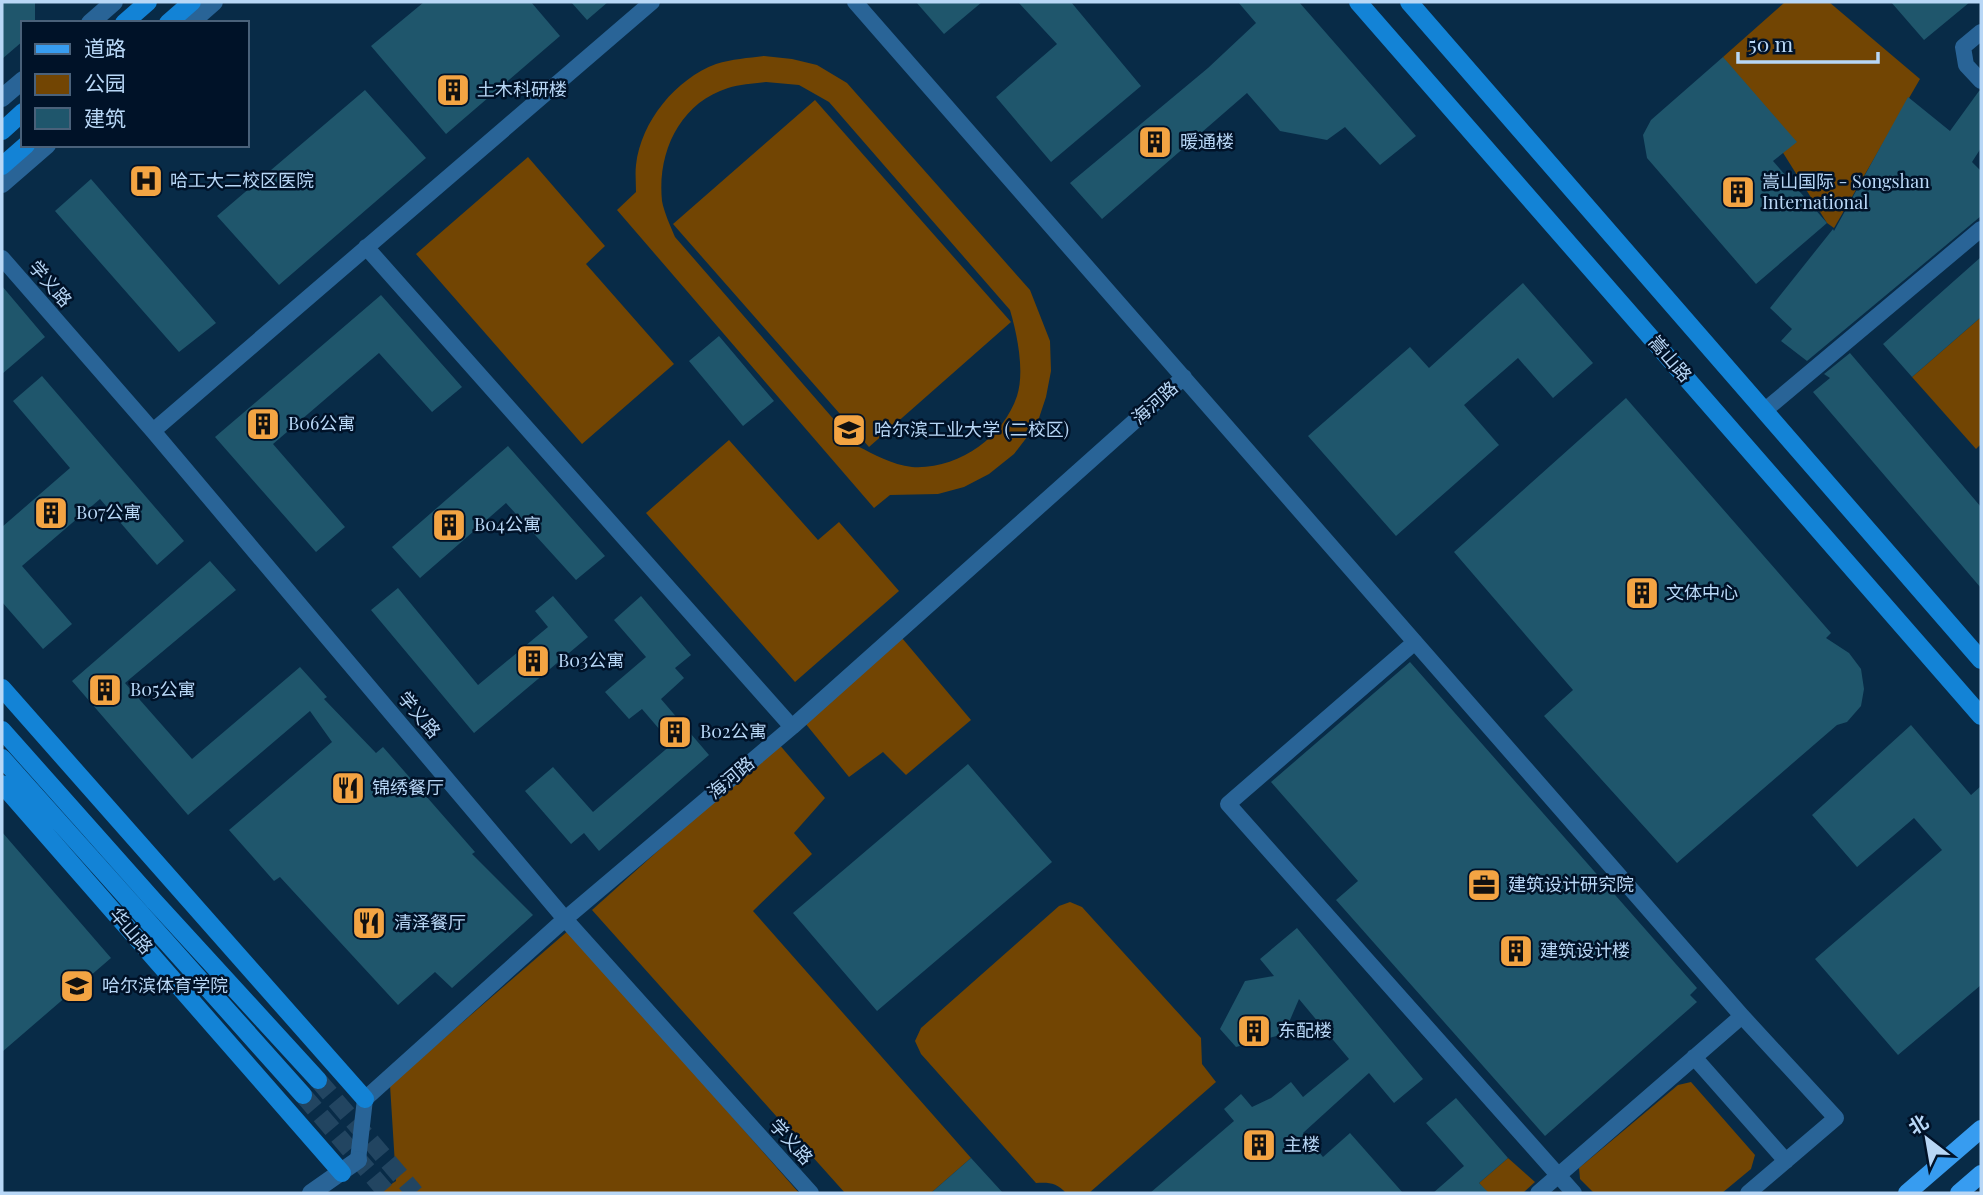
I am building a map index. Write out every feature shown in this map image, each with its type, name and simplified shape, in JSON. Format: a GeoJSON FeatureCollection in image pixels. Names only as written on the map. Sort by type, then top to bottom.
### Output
{"type":"FeatureCollection","features":[{"type":"Feature","properties":{"kind":"main road"},"geometry":{"type":"LineString","coordinates":[[126,21],[148,2]]}},
{"type":"Feature","properties":{"kind":"main road"},"geometry":{"type":"LineString","coordinates":[[170,21],[192,2]]}},
{"type":"Feature","properties":{"kind":"main road","name":"嵩山路"},"geometry":{"type":"LineString","coordinates":[[1358,2],[1981,716]]}},
{"type":"Feature","properties":{"kind":"main road"},"geometry":{"type":"LineString","coordinates":[[1409,2],[1981,660]]}},
{"type":"Feature","properties":{"kind":"main road"},"geometry":{"type":"LineString","coordinates":[[2,131],[21,114]]}},
{"type":"Feature","properties":{"kind":"main road"},"geometry":{"type":"LineString","coordinates":[[2,166],[24,147]]}},
{"type":"Feature","properties":{"kind":"main road"},"geometry":{"type":"LineString","coordinates":[[2,688],[365,1099]]}},
{"type":"Feature","properties":{"kind":"main road","name":"华山路"},"geometry":{"type":"LineString","coordinates":[[2,730],[318,1080]]}},
{"type":"Feature","properties":{"kind":"main road"},"geometry":{"type":"LineString","coordinates":[[2,758],[303,1095]]}},
{"type":"Feature","properties":{"kind":"main road","name":"华山路"},"geometry":{"type":"LineString","coordinates":[[2,784],[342,1172]]}},
{"type":"Feature","properties":{"kind":"main road"},"geometry":{"type":"LineString","coordinates":[[1907,1193],[1981,1129]]}},
{"type":"Feature","properties":{"kind":"main road"},"geometry":{"type":"LineString","coordinates":[[1959,1193],[1981,1174]]}},
{"type":"Feature","properties":{"kind":"street"},"geometry":{"type":"LineString","coordinates":[[92,21],[114,2]]}},
{"type":"Feature","properties":{"kind":"street"},"geometry":{"type":"LineString","coordinates":[[192,21],[214,2]]}},
{"type":"Feature","properties":{"kind":"street"},"geometry":{"type":"LineString","coordinates":[[153,431],[652,2]]}},
{"type":"Feature","properties":{"kind":"street"},"geometry":{"type":"LineString","coordinates":[[856,2],[1742,1016],[1836,1118],[1748,1193]]}},
{"type":"Feature","properties":{"kind":"street"},"geometry":{"type":"LineString","coordinates":[[1981,32],[1963,47],[1966,65],[1981,81]]}},
{"type":"Feature","properties":{"kind":"street"},"geometry":{"type":"LineString","coordinates":[[2,98],[21,82]]}},
{"type":"Feature","properties":{"kind":"street"},"geometry":{"type":"LineString","coordinates":[[2,184],[45,147]]}},
{"type":"Feature","properties":{"kind":"street"},"geometry":{"type":"LineString","coordinates":[[1764,411],[1981,229]]}},
{"type":"Feature","properties":{"kind":"street"},"geometry":{"type":"LineString","coordinates":[[366,247],[792,727]]}},
{"type":"Feature","properties":{"kind":"street","name":"学义路"},"geometry":{"type":"LineString","coordinates":[[2,258],[153,431],[565,919],[811,1193]]}},
{"type":"Feature","properties":{"kind":"street","name":"海河路"},"geometry":{"type":"LineString","coordinates":[[365,1099],[565,919],[792,727],[1184,377]]}},
{"type":"Feature","properties":{"kind":"street"},"geometry":{"type":"LineString","coordinates":[[1415,642],[1228,804],[1574,1193]]}},
{"type":"Feature","properties":{"kind":"street"},"geometry":{"type":"LineString","coordinates":[[1538,1193],[1742,1016]]}},
{"type":"Feature","properties":{"kind":"street"},"geometry":{"type":"LineString","coordinates":[[1694,1057],[1786,1161]]}},
{"type":"Feature","properties":{"kind":"street"},"geometry":{"type":"LineString","coordinates":[[311,1193],[358,1160],[365,1099]]}},
{"type":"Feature","properties":{"kind":"green space"},"geometry":{"type":"Polygon","coordinates":[[[1785,2],[1829,2],[1920,79],[1834,228],[1827,223],[1723,57],[1785,2]]]}},
{"type":"Feature","properties":{"kind":"green space"},"geometry":{"type":"Polygon","coordinates":[[[764,56],[817,65],[847,83],[1030,290],[1050,341],[1051,371],[1037,424],[1014,454],[989,474],[964,487],[938,494],[890,495],[874,508],[617,210],[636,192],[636,165],[645,133],[674,91],[701,71],[716,64],[764,56]],[[766,82],[733,87],[711,95],[685,117],[675,132],[663,165],[662,201],[667,219],[675,237],[857,446],[890,462],[912,467],[929,467],[961,457],[989,438],[1001,425],[1017,396],[1020,364],[1010,310],[829,102],[799,85],[766,82]]]}},
{"type":"Feature","properties":{"kind":"green space"},"geometry":{"type":"Polygon","coordinates":[[[815,100],[1011,322],[869,447],[673,224],[815,100]]]}},
{"type":"Feature","properties":{"kind":"green space"},"geometry":{"type":"Polygon","coordinates":[[[528,157],[605,246],[586,264],[674,364],[582,444],[416,254],[528,157]]]}},
{"type":"Feature","properties":{"kind":"green space"},"geometry":{"type":"Polygon","coordinates":[[[1981,317],[1981,444],[1976,449],[1912,377],[1981,317]]]}},
{"type":"Feature","properties":{"kind":"green space"},"geometry":{"type":"Polygon","coordinates":[[[729,440],[818,540],[839,522],[899,591],[795,682],[646,513],[729,440]]]}},
{"type":"Feature","properties":{"kind":"green space"},"geometry":{"type":"Polygon","coordinates":[[[902,638],[971,720],[906,775],[883,752],[849,777],[805,723],[902,638]]]}},
{"type":"Feature","properties":{"kind":"green space"},"geometry":{"type":"Polygon","coordinates":[[[778,743],[825,798],[794,833],[812,854],[753,911],[971,1158],[931,1193],[845,1193],[592,910],[778,743]]]}},
{"type":"Feature","properties":{"kind":"green space"},"geometry":{"type":"Polygon","coordinates":[[[1070,902],[1082,907],[1201,1038],[1202,1064],[1216,1082],[1089,1193],[1066,1193],[1052,1184],[1036,1183],[921,1054],[915,1041],[921,1028],[1059,906],[1070,902]]]}},
{"type":"Feature","properties":{"kind":"green space"},"geometry":{"type":"Polygon","coordinates":[[[569,930],[799,1193],[381,1191],[396,1181],[390,1085],[569,930]]]}},
{"type":"Feature","properties":{"kind":"green space"},"geometry":{"type":"Polygon","coordinates":[[[1691,1082],[1755,1155],[1751,1169],[1722,1193],[1594,1193],[1580,1179],[1579,1168],[1678,1085],[1691,1082]]]}},
{"type":"Feature","properties":{"kind":"green space"},"geometry":{"type":"Polygon","coordinates":[[[1508,1158],[1535,1182],[1523,1193],[1484,1193],[1486,1191],[1479,1183],[1508,1158]]]}},
{"type":"Feature","properties":{"kind":"building"},"geometry":{"type":"Polygon","coordinates":[[[2,2],[35,2],[35,21],[21,21],[21,43],[2,59],[2,2]]]}},
{"type":"Feature","properties":{"kind":"building","name":"土木科研楼"},"geometry":{"type":"Polygon","coordinates":[[[424,2],[531,2],[560,36],[446,134],[371,46],[424,2]]]}},
{"type":"Feature","properties":{"kind":"building"},"geometry":{"type":"Polygon","coordinates":[[[571,2],[608,2],[587,20],[571,2]]]}},
{"type":"Feature","properties":{"kind":"building"},"geometry":{"type":"Polygon","coordinates":[[[916,2],[982,2],[944,34],[916,2]]]}},
{"type":"Feature","properties":{"kind":"building"},"geometry":{"type":"Polygon","coordinates":[[[1018,2],[1071,2],[1141,86],[1051,162],[996,97],[1057,44],[1018,2]]]}},
{"type":"Feature","properties":{"kind":"building"},"geometry":{"type":"Polygon","coordinates":[[[1238,2],[1299,2],[1416,136],[1380,165],[1345,127],[1327,140],[1280,131],[1247,93],[1102,219],[1070,183],[1208,68],[1256,23],[1238,2]]]}},
{"type":"Feature","properties":{"kind":"building"},"geometry":{"type":"Polygon","coordinates":[[[1891,2],[1970,2],[1924,40],[1891,2]]]}},
{"type":"Feature","properties":{"kind":"building","name":"嵩山国际 - Songshan International"},"geometry":{"type":"Polygon","coordinates":[[[1723,57],[1797,142],[1773,161],[1827,223],[1756,284],[1647,158],[1643,135],[1651,120],[1723,57]]]}},
{"type":"Feature","properties":{"kind":"building"},"geometry":{"type":"Polygon","coordinates":[[[365,90],[426,158],[279,285],[217,216],[365,90]]]}},
{"type":"Feature","properties":{"kind":"building"},"geometry":{"type":"Polygon","coordinates":[[[1979,91],[1981,148],[1972,162],[1981,171],[1981,216],[1807,361],[1781,341],[1792,329],[1770,308],[1833,229],[1834,231],[1908,97],[1950,131],[1979,91]]]}},
{"type":"Feature","properties":{"kind":"building"},"geometry":{"type":"Polygon","coordinates":[[[91,179],[216,323],[179,352],[55,211],[91,179]]]}},
{"type":"Feature","properties":{"kind":"building"},"geometry":{"type":"Polygon","coordinates":[[[1981,257],[1981,317],[1912,377],[1883,344],[1981,257]]]}},
{"type":"Feature","properties":{"kind":"building"},"geometry":{"type":"Polygon","coordinates":[[[1523,283],[1593,363],[1553,398],[1518,358],[1464,405],[1499,445],[1396,536],[1308,436],[1410,347],[1429,368],[1523,283]]]}},
{"type":"Feature","properties":{"kind":"building"},"geometry":{"type":"Polygon","coordinates":[[[2,286],[45,337],[2,374],[2,286]]]}},
{"type":"Feature","properties":{"kind":"building","name":"B06公寓"},"geometry":{"type":"Polygon","coordinates":[[[381,295],[462,387],[432,412],[379,353],[273,444],[345,527],[316,552],[215,437],[381,295]]]}},
{"type":"Feature","properties":{"kind":"building"},"geometry":{"type":"Polygon","coordinates":[[[719,336],[774,401],[743,426],[689,361],[719,336]]]}},
{"type":"Feature","properties":{"kind":"building"},"geometry":{"type":"Polygon","coordinates":[[[1850,353],[1981,507],[1981,588],[1813,392],[1830,378],[1824,374],[1850,353]]]}},
{"type":"Feature","properties":{"kind":"building","name":"B07公寓"},"geometry":{"type":"Polygon","coordinates":[[[42,376],[184,541],[157,565],[100,499],[22,566],[72,624],[43,649],[2,602],[2,527],[70,468],[13,401],[42,376]]]}},
{"type":"Feature","properties":{"kind":"building","name":"文体中心"},"geometry":{"type":"Polygon","coordinates":[[[1626,398],[1831,633],[1826,638],[1849,653],[1861,669],[1864,689],[1861,706],[1847,722],[1837,725],[1677,863],[1544,716],[1573,690],[1454,552],[1626,398]]]}},
{"type":"Feature","properties":{"kind":"building","name":"B04公寓"},"geometry":{"type":"Polygon","coordinates":[[[508,446],[605,556],[576,580],[506,503],[420,578],[392,547],[508,446]]]}},
{"type":"Feature","properties":{"kind":"building"},"geometry":{"type":"Polygon","coordinates":[[[210,561],[236,590],[125,683],[192,759],[300,667],[327,697],[324,699],[376,753],[383,747],[475,852],[472,854],[533,915],[452,988],[435,972],[398,1005],[280,877],[274,881],[229,830],[332,742],[310,711],[188,815],[72,681],[210,561]]]}},
{"type":"Feature","properties":{"kind":"building","name":"B03公寓"},"geometry":{"type":"Polygon","coordinates":[[[398,588],[478,685],[548,627],[535,611],[553,596],[588,637],[474,733],[371,610],[398,588]]]}},
{"type":"Feature","properties":{"kind":"building","name":"B02公寓"},"geometry":{"type":"Polygon","coordinates":[[[641,596],[691,655],[675,668],[684,678],[661,699],[709,755],[599,851],[584,833],[571,844],[525,791],[553,767],[593,812],[672,744],[642,709],[629,719],[605,692],[646,657],[614,620],[641,596]]]}},
{"type":"Feature","properties":{"kind":"building","name":"建筑设计研究院"},"geometry":{"type":"Polygon","coordinates":[[[1410,662],[1697,988],[1690,995],[1697,1002],[1545,1136],[1336,900],[1358,881],[1271,782],[1410,662]]]}},
{"type":"Feature","properties":{"kind":"building"},"geometry":{"type":"Polygon","coordinates":[[[1911,725],[1971,795],[1981,786],[1981,985],[1898,1055],[1815,959],[1942,850],[1914,818],[1857,867],[1812,815],[1911,725]]]}},
{"type":"Feature","properties":{"kind":"building"},"geometry":{"type":"Polygon","coordinates":[[[968,764],[1052,862],[877,1011],[793,913],[968,764]]]}},
{"type":"Feature","properties":{"kind":"building"},"geometry":{"type":"Polygon","coordinates":[[[2,832],[111,958],[2,1052],[2,832]]]}},
{"type":"Feature","properties":{"kind":"building"},"geometry":{"type":"Polygon","coordinates":[[[1297,928],[1423,1079],[1394,1103],[1369,1073],[1303,1133],[1323,1157],[1350,1133],[1403,1193],[1150,1193],[1234,1121],[1224,1109],[1241,1094],[1252,1107],[1271,1098],[1291,1082],[1303,1097],[1349,1059],[1299,999],[1284,1034],[1236,1047],[1220,1029],[1245,981],[1274,976],[1260,959],[1297,928]]]}},
{"type":"Feature","properties":{"kind":"building"},"geometry":{"type":"Polygon","coordinates":[[[1456,1098],[1508,1158],[1479,1183],[1489,1193],[1433,1193],[1464,1166],[1426,1123],[1456,1098]]]}},
{"type":"Feature","properties":{"kind":"building"},"geometry":{"type":"Polygon","coordinates":[[[971,1158],[1003,1193],[931,1193],[971,1158]]]}},
{"type":"Feature","properties":{"kind":"tunnel"},"geometry":{"type":"LineString","coordinates":[[318,1080],[415,1193]]}},
{"type":"Feature","properties":{"kind":"tunnel"},"geometry":{"type":"LineString","coordinates":[[303,1095],[387,1193]]}},
{"type":"Feature","properties":{"kind":"place","name":"土木科研楼"},"geometry":{"type":"Point","coordinates":[453,90]}},
{"type":"Feature","properties":{"kind":"place","name":"暖通楼"},"geometry":{"type":"Point","coordinates":[1155,142]}},
{"type":"Feature","properties":{"kind":"place","name":"哈工大二校区医院"},"geometry":{"type":"Point","coordinates":[146,181]}},
{"type":"Feature","properties":{"kind":"place","name":"嵩山国际 - Songshan International"},"geometry":{"type":"Point","coordinates":[1738,192]}},
{"type":"Feature","properties":{"kind":"place","name":"B06公寓"},"geometry":{"type":"Point","coordinates":[263,424]}},
{"type":"Feature","properties":{"kind":"place","name":"哈尔滨工业大学 (二校区)"},"geometry":{"type":"Point","coordinates":[849,430]}},
{"type":"Feature","properties":{"kind":"place","name":"B07公寓"},"geometry":{"type":"Point","coordinates":[51,513]}},
{"type":"Feature","properties":{"kind":"place","name":"B04公寓"},"geometry":{"type":"Point","coordinates":[449,525]}},
{"type":"Feature","properties":{"kind":"place","name":"文体中心"},"geometry":{"type":"Point","coordinates":[1642,593]}},
{"type":"Feature","properties":{"kind":"place","name":"B03公寓"},"geometry":{"type":"Point","coordinates":[533,661]}},
{"type":"Feature","properties":{"kind":"place","name":"B05公寓"},"geometry":{"type":"Point","coordinates":[105,690]}},
{"type":"Feature","properties":{"kind":"place","name":"B02公寓"},"geometry":{"type":"Point","coordinates":[675,732]}},
{"type":"Feature","properties":{"kind":"place","name":"锦绣餐厅"},"geometry":{"type":"Point","coordinates":[348,788]}},
{"type":"Feature","properties":{"kind":"place","name":"建筑设计研究院"},"geometry":{"type":"Point","coordinates":[1484,885]}},
{"type":"Feature","properties":{"kind":"place","name":"清泽餐厅"},"geometry":{"type":"Point","coordinates":[369,923]}},
{"type":"Feature","properties":{"kind":"place","name":"建筑设计楼"},"geometry":{"type":"Point","coordinates":[1516,951]}},
{"type":"Feature","properties":{"kind":"place","name":"哈尔滨体育学院"},"geometry":{"type":"Point","coordinates":[77,986]}},
{"type":"Feature","properties":{"kind":"place","name":"东配楼"},"geometry":{"type":"Point","coordinates":[1254,1031]}},
{"type":"Feature","properties":{"kind":"place","name":"主楼"},"geometry":{"type":"Point","coordinates":[1259,1145]}}]}
